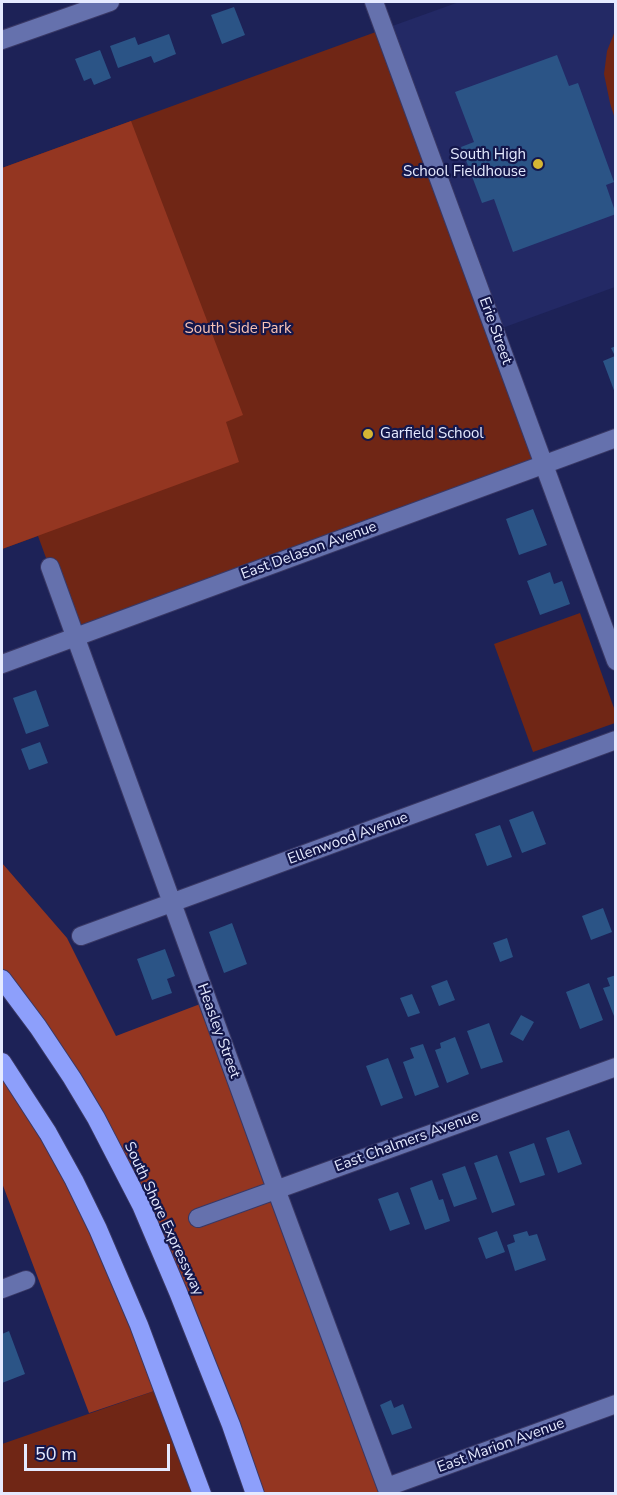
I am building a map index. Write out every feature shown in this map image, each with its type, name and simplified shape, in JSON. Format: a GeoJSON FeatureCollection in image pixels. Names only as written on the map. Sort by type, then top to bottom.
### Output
{"type":"FeatureCollection","features":[{"type":"Feature","properties":{"kind":"highway","name":"South Shore Expressway"},"geometry":{"type":"LineString","coordinates":[[2,979],[72,1078],[96,1118],[141,1205],[231,1425],[255,1494]]}},
{"type":"Feature","properties":{"kind":"highway"},"geometry":{"type":"LineString","coordinates":[[2,1062],[48,1133],[98,1229],[139,1325],[202,1494]]}},
{"type":"Feature","properties":{"kind":"street"},"geometry":{"type":"LineString","coordinates":[[2,40],[110,2]]}},
{"type":"Feature","properties":{"kind":"street","name":"Erie Street"},"geometry":{"type":"LineString","coordinates":[[374,2],[615,661]]}},
{"type":"Feature","properties":{"kind":"street","name":"East Delason Avenue"},"geometry":{"type":"LineString","coordinates":[[2,664],[615,438]]}},
{"type":"Feature","properties":{"kind":"street","name":"Heasley Street"},"geometry":{"type":"LineString","coordinates":[[50,567],[388,1490]]}},
{"type":"Feature","properties":{"kind":"street","name":"Ellenwood Avenue"},"geometry":{"type":"LineString","coordinates":[[81,936],[615,740]]}},
{"type":"Feature","properties":{"kind":"street","name":"East Chalmers Avenue"},"geometry":{"type":"LineString","coordinates":[[198,1218],[615,1067]]}},
{"type":"Feature","properties":{"kind":"street"},"geometry":{"type":"LineString","coordinates":[[2,1289],[26,1280]]}},
{"type":"Feature","properties":{"kind":"street","name":"East Marion Avenue"},"geometry":{"type":"LineString","coordinates":[[388,1490],[615,1404]]}},
{"type":"Feature","properties":{"kind":"shaded area"},"geometry":{"type":"Polygon","coordinates":[[[459,2],[615,2],[615,287],[494,331],[384,29],[459,2]]]}},
{"type":"Feature","properties":{"kind":"shaded area"},"geometry":{"type":"Polygon","coordinates":[[[131,121],[243,415],[226,422],[239,462],[2,549],[2,168],[131,121]]]}},
{"type":"Feature","properties":{"kind":"shaded area"},"geometry":{"type":"Polygon","coordinates":[[[2,863],[67,938],[116,1036],[208,1001],[389,1493],[255,1493],[141,1205],[2,979],[2,863]]]}},
{"type":"Feature","properties":{"kind":"shaded area"},"geometry":{"type":"Polygon","coordinates":[[[2,1062],[48,1133],[163,1388],[89,1413],[2,1183],[2,1062]]]}},
{"type":"Feature","properties":{"kind":"green space","name":"South Side Park"},"geometry":{"type":"Polygon","coordinates":[[[384,29],[543,465],[75,637],[38,536],[2,549],[2,168],[384,29]]]}},
{"type":"Feature","properties":{"kind":"green space"},"geometry":{"type":"Polygon","coordinates":[[[615,31],[615,119],[604,74],[607,51],[615,31]]]}},
{"type":"Feature","properties":{"kind":"green space"},"geometry":{"type":"Polygon","coordinates":[[[580,613],[615,711],[615,723],[533,752],[494,644],[580,613]]]}},
{"type":"Feature","properties":{"kind":"green space"},"geometry":{"type":"Polygon","coordinates":[[[163,1388],[202,1494],[2,1494],[2,1444],[163,1388]]]}},
{"type":"Feature","properties":{"kind":"building"},"geometry":{"type":"Polygon","coordinates":[[[234,7],[245,35],[222,44],[211,15],[234,7]]]}},
{"type":"Feature","properties":{"kind":"building"},"geometry":{"type":"Polygon","coordinates":[[[169,34],[176,54],[154,63],[151,56],[118,68],[110,46],[135,37],[138,45],[169,34]]]}},
{"type":"Feature","properties":{"kind":"building"},"geometry":{"type":"Polygon","coordinates":[[[100,50],[111,78],[94,85],[91,78],[84,81],[75,59],[100,50]]]}},
{"type":"Feature","properties":{"kind":"building","name":"South High School Fieldhouse"},"geometry":{"type":"Polygon","coordinates":[[[557,55],[569,86],[578,83],[614,182],[606,185],[616,214],[513,252],[494,199],[482,203],[461,147],[474,142],[455,92],[557,55]]]}},
{"type":"Feature","properties":{"kind":"building"},"geometry":{"type":"Polygon","coordinates":[[[616,346],[615,393],[603,361],[615,356],[611,348],[616,346]]]}},
{"type":"Feature","properties":{"kind":"building"},"geometry":{"type":"Polygon","coordinates":[[[533,509],[547,545],[519,555],[506,519],[533,509]]]}},
{"type":"Feature","properties":{"kind":"building"},"geometry":{"type":"Polygon","coordinates":[[[550,572],[554,584],[562,581],[570,604],[540,615],[527,581],[550,572]]]}},
{"type":"Feature","properties":{"kind":"building"},"geometry":{"type":"Polygon","coordinates":[[[36,690],[49,726],[26,734],[13,698],[36,690]]]}},
{"type":"Feature","properties":{"kind":"building"},"geometry":{"type":"Polygon","coordinates":[[[40,742],[48,763],[29,770],[21,749],[40,742]]]}},
{"type":"Feature","properties":{"kind":"building"},"geometry":{"type":"Polygon","coordinates":[[[533,811],[546,844],[522,853],[509,820],[533,811]]]}},
{"type":"Feature","properties":{"kind":"building"},"geometry":{"type":"Polygon","coordinates":[[[500,825],[512,857],[487,866],[475,834],[500,825]]]}},
{"type":"Feature","properties":{"kind":"building"},"geometry":{"type":"Polygon","coordinates":[[[603,908],[612,932],[591,940],[582,916],[603,908]]]}},
{"type":"Feature","properties":{"kind":"building"},"geometry":{"type":"Polygon","coordinates":[[[232,923],[247,964],[224,973],[209,932],[232,923]]]}},
{"type":"Feature","properties":{"kind":"building"},"geometry":{"type":"Polygon","coordinates":[[[507,938],[513,957],[500,962],[493,943],[507,938]]]}},
{"type":"Feature","properties":{"kind":"building"},"geometry":{"type":"Polygon","coordinates":[[[165,949],[175,976],[167,979],[172,993],[152,1000],[137,959],[165,949]]]}},
{"type":"Feature","properties":{"kind":"building"},"geometry":{"type":"Polygon","coordinates":[[[616,975],[616,1015],[614,1016],[603,988],[610,986],[607,978],[616,975]]]}},
{"type":"Feature","properties":{"kind":"building"},"geometry":{"type":"Polygon","coordinates":[[[447,980],[455,1000],[439,1006],[431,986],[447,980]]]}},
{"type":"Feature","properties":{"kind":"building"},"geometry":{"type":"Polygon","coordinates":[[[589,983],[603,1020],[580,1029],[566,992],[589,983]]]}},
{"type":"Feature","properties":{"kind":"building"},"geometry":{"type":"Polygon","coordinates":[[[412,994],[420,1013],[408,1017],[400,998],[412,994]]]}},
{"type":"Feature","properties":{"kind":"building"},"geometry":{"type":"Polygon","coordinates":[[[521,1015],[534,1022],[523,1041],[510,1034],[521,1015]]]}},
{"type":"Feature","properties":{"kind":"building"},"geometry":{"type":"Polygon","coordinates":[[[489,1023],[503,1062],[481,1069],[467,1031],[489,1023]]]}},
{"type":"Feature","properties":{"kind":"building"},"geometry":{"type":"Polygon","coordinates":[[[455,1037],[469,1074],[447,1083],[435,1050],[441,1048],[440,1043],[455,1037]]]}},
{"type":"Feature","properties":{"kind":"building"},"geometry":{"type":"Polygon","coordinates":[[[423,1044],[439,1087],[415,1096],[403,1062],[414,1058],[410,1048],[423,1044]]]}},
{"type":"Feature","properties":{"kind":"building"},"geometry":{"type":"Polygon","coordinates":[[[388,1058],[403,1098],[381,1106],[366,1066],[388,1058]]]}},
{"type":"Feature","properties":{"kind":"building"},"geometry":{"type":"Polygon","coordinates":[[[569,1130],[582,1164],[558,1173],[546,1138],[569,1130]]]}},
{"type":"Feature","properties":{"kind":"building"},"geometry":{"type":"Polygon","coordinates":[[[534,1143],[545,1175],[520,1183],[509,1152],[534,1143]]]}},
{"type":"Feature","properties":{"kind":"building"},"geometry":{"type":"Polygon","coordinates":[[[497,1155],[515,1205],[492,1213],[474,1163],[497,1155]]]}},
{"type":"Feature","properties":{"kind":"building"},"geometry":{"type":"Polygon","coordinates":[[[465,1166],[477,1199],[454,1207],[442,1174],[465,1166]]]}},
{"type":"Feature","properties":{"kind":"building"},"geometry":{"type":"Polygon","coordinates":[[[432,1180],[439,1200],[443,1199],[450,1221],[425,1230],[410,1188],[432,1180]]]}},
{"type":"Feature","properties":{"kind":"building"},"geometry":{"type":"Polygon","coordinates":[[[398,1192],[410,1224],[390,1231],[378,1199],[398,1192]]]}},
{"type":"Feature","properties":{"kind":"building"},"geometry":{"type":"Polygon","coordinates":[[[497,1231],[505,1252],[486,1259],[478,1238],[497,1231]]]}},
{"type":"Feature","properties":{"kind":"building"},"geometry":{"type":"Polygon","coordinates":[[[527,1231],[529,1236],[537,1234],[546,1260],[515,1271],[507,1245],[515,1242],[513,1235],[527,1231]]]}},
{"type":"Feature","properties":{"kind":"building"},"geometry":{"type":"Polygon","coordinates":[[[9,1331],[25,1374],[2,1383],[2,1334],[9,1331]]]}},
{"type":"Feature","properties":{"kind":"building"},"geometry":{"type":"Polygon","coordinates":[[[391,1400],[394,1408],[403,1404],[412,1428],[392,1435],[380,1405],[391,1400]]]}},
{"type":"Feature","properties":{"kind":"place","name":"South High School Fieldhouse"},"geometry":{"type":"Point","coordinates":[538,164]}},
{"type":"Feature","properties":{"kind":"place","name":"Garfield School"},"geometry":{"type":"Point","coordinates":[368,434]}}]}
